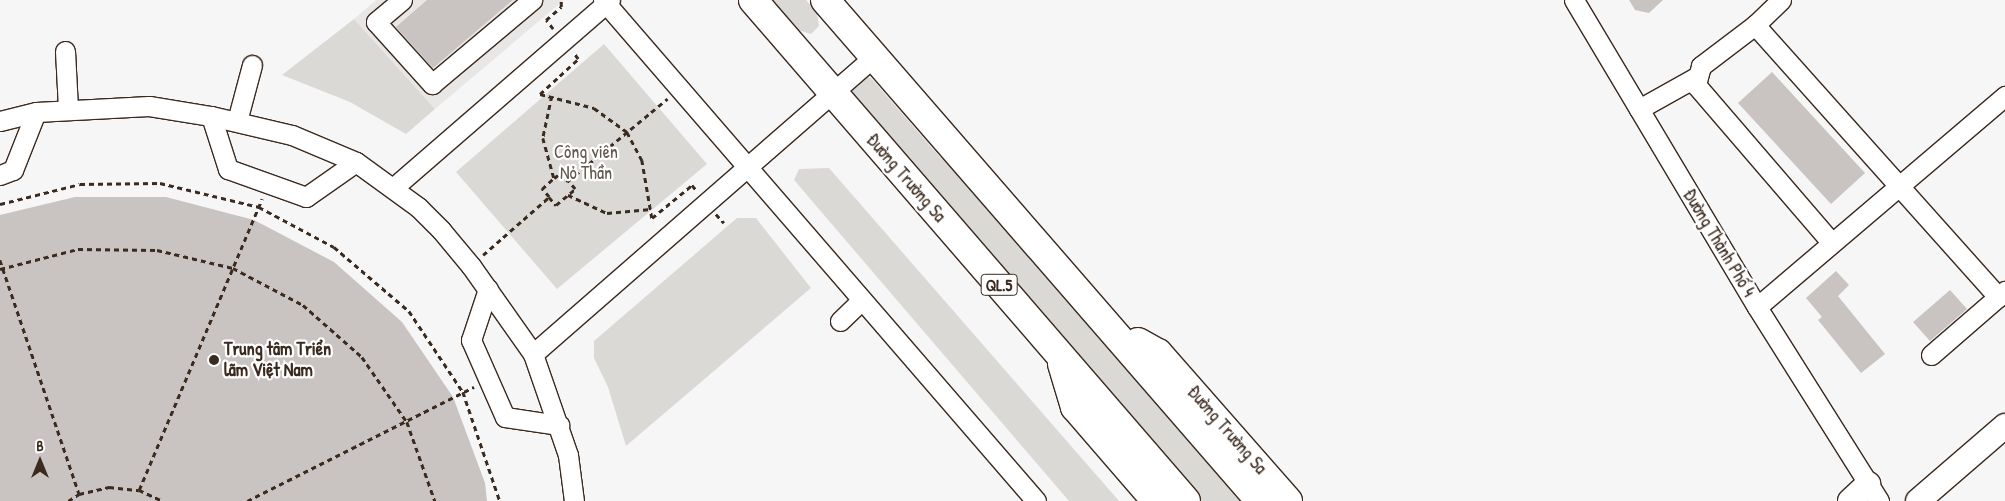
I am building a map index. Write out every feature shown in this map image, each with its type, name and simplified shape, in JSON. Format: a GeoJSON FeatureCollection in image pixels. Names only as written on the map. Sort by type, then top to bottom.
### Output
{"type":"FeatureCollection","features":[{"type":"Feature","properties":{"kind":"highway","name":"Đường Trường Sa"},"geometry":{"type":"LineString","coordinates":[[752,0],[1186,501]]}},
{"type":"Feature","properties":{"kind":"highway","name":"Đường Trường Sa"},"geometry":{"type":"LineString","coordinates":[[824,0],[1113,329],[1260,501]]}},
{"type":"Feature","properties":{"kind":"highway","name":"Đường Trường Sa"},"geometry":{"type":"LineString","coordinates":[[1113,329],[1158,353],[1288,501]]}},
{"type":"Feature","properties":{"kind":"highway","name":"Đường Trường Sa"},"geometry":{"type":"LineString","coordinates":[[1060,355],[1074,407],[1156,501]]}},
{"type":"Feature","properties":{"kind":"main road"},"geometry":{"type":"LineString","coordinates":[[1918,501],[2005,426]]}},
{"type":"Feature","properties":{"kind":"main road"},"geometry":{"type":"LineString","coordinates":[[1850,501],[1874,492]]}},
{"type":"Feature","properties":{"kind":"street"},"geometry":{"type":"LineString","coordinates":[[402,0],[376,22],[432,84],[532,0]]}},
{"type":"Feature","properties":{"kind":"street","name":"Đường Thành Phố 4"},"geometry":{"type":"LineString","coordinates":[[1574,0],[1757,307],[1874,492]]}},
{"type":"Feature","properties":{"kind":"street"},"geometry":{"type":"LineString","coordinates":[[1781,0],[1755,25],[1700,66],[1696,77],[1703,97],[1831,242]]}},
{"type":"Feature","properties":{"kind":"street"},"geometry":{"type":"LineString","coordinates":[[393,188],[607,1],[749,169],[1036,501]]}},
{"type":"Feature","properties":{"kind":"street"},"geometry":{"type":"LineString","coordinates":[[1755,25],[1898,186],[2001,294],[1931,355]]}},
{"type":"Feature","properties":{"kind":"street"},"geometry":{"type":"LineString","coordinates":[[65,51],[68,109]]}},
{"type":"Feature","properties":{"kind":"street"},"geometry":{"type":"LineString","coordinates":[[534,354],[749,169],[875,56]]}},
{"type":"Feature","properties":{"kind":"street"},"geometry":{"type":"LineString","coordinates":[[237,121],[252,65]]}},
{"type":"Feature","properties":{"kind":"street"},"geometry":{"type":"LineString","coordinates":[[1638,108],[1696,77]]}},
{"type":"Feature","properties":{"kind":"street"},"geometry":{"type":"LineString","coordinates":[[1757,307],[1831,242],[2005,96]]}},
{"type":"Feature","properties":{"kind":"street"},"geometry":{"type":"LineString","coordinates":[[0,121],[36,112],[149,106],[237,121],[292,135],[356,162],[418,207],[471,266],[534,354],[568,455],[574,501]]}},
{"type":"Feature","properties":{"kind":"street"},"geometry":{"type":"LineString","coordinates":[[0,175],[13,170],[36,112]]}},
{"type":"Feature","properties":{"kind":"street"},"geometry":{"type":"LineString","coordinates":[[211,116],[228,168],[306,197],[356,162]]}},
{"type":"Feature","properties":{"kind":"street"},"geometry":{"type":"LineString","coordinates":[[488,289],[471,340],[505,417],[559,425]]}},
{"type":"Feature","properties":{"kind":"street"},"geometry":{"type":"LineString","coordinates":[[840,321],[862,300]]}},
{"type":"Feature","properties":{"kind":"path"},"geometry":{"type":"LineString","coordinates":[[568,181],[680,88]]}},
{"type":"Feature","properties":{"kind":"path"},"geometry":{"type":"LineString","coordinates":[[540,94],[594,108],[627,132],[642,160],[652,218],[692,185],[724,223]]}},
{"type":"Feature","properties":{"kind":"path"},"geometry":{"type":"LineString","coordinates":[[552,96],[543,138],[554,178]]}},
{"type":"Feature","properties":{"kind":"path"},"geometry":{"type":"LineString","coordinates":[[561,173],[575,189],[556,205],[542,189],[554,178],[561,173]]}},
{"type":"Feature","properties":{"kind":"path"},"geometry":{"type":"LineString","coordinates":[[0,204],[80,184],[160,183],[259,208],[334,247],[410,311],[463,392],[500,501]]}},
{"type":"Feature","properties":{"kind":"path"},"geometry":{"type":"LineString","coordinates":[[140,490],[268,184]]}},
{"type":"Feature","properties":{"kind":"path"},"geometry":{"type":"LineString","coordinates":[[568,195],[607,213],[651,209]]}},
{"type":"Feature","properties":{"kind":"path"},"geometry":{"type":"LineString","coordinates":[[471,266],[549,197]]}},
{"type":"Feature","properties":{"kind":"path"},"geometry":{"type":"LineString","coordinates":[[1,269],[78,249],[157,250],[233,268],[303,305],[362,357],[407,422],[435,501]]}},
{"type":"Feature","properties":{"kind":"path"},"geometry":{"type":"LineString","coordinates":[[0,260],[1,269],[79,494]]}},
{"type":"Feature","properties":{"kind":"path"},"geometry":{"type":"LineString","coordinates":[[247,501],[407,422],[488,379]]}},
{"type":"Feature","properties":{"kind":"path"},"geometry":{"type":"LineString","coordinates":[[68,501],[79,494],[109,487],[140,490],[163,501]]}},
{"type":"Feature","properties":{"kind":"shaded area"},"geometry":{"type":"Polygon","coordinates":[[[376,0],[564,0],[435,109],[354,19],[376,0]]]}},
{"type":"Feature","properties":{"kind":"green space"},"geometry":{"type":"Polygon","coordinates":[[[772,0],[806,0],[817,13],[819,26],[811,34],[798,30],[772,0]]]}},
{"type":"Feature","properties":{"kind":"green space"},"geometry":{"type":"Polygon","coordinates":[[[354,19],[435,109],[406,134],[350,102],[282,75],[354,19]]]}},
{"type":"Feature","properties":{"kind":"green space","name":"Công viên Nỏ Thần"},"geometry":{"type":"Polygon","coordinates":[[[604,44],[707,164],[557,289],[456,172],[604,44]]]}},
{"type":"Feature","properties":{"kind":"green space"},"geometry":{"type":"Polygon","coordinates":[[[863,75],[872,79],[940,157],[965,179],[1246,501],[1199,501],[853,94],[850,88],[863,75]]]}},
{"type":"Feature","properties":{"kind":"green space"},"geometry":{"type":"Polygon","coordinates":[[[829,168],[1119,501],[1069,501],[794,180],[799,169],[829,168]]]}},
{"type":"Feature","properties":{"kind":"green space"},"geometry":{"type":"Polygon","coordinates":[[[737,218],[756,218],[811,288],[626,446],[608,387],[594,358],[594,341],[737,218]]]}},
{"type":"Feature","properties":{"kind":"building"},"geometry":{"type":"Polygon","coordinates":[[[427,0],[513,0],[433,68],[396,27],[427,0]]]}},
{"type":"Feature","properties":{"kind":"building"},"geometry":{"type":"Polygon","coordinates":[[[1629,0],[1663,0],[1649,13],[1635,10],[1629,0]]]}},
{"type":"Feature","properties":{"kind":"building"},"geometry":{"type":"Polygon","coordinates":[[[1772,72],[1865,173],[1831,204],[1738,103],[1772,72]]]}},
{"type":"Feature","properties":{"kind":"building","name":"Trung tâm Triển lãm Việt Nam"},"geometry":{"type":"Polygon","coordinates":[[[75,197],[166,197],[254,220],[334,262],[402,322],[453,397],[485,483],[487,501],[0,501],[0,215],[75,197]]]}},
{"type":"Feature","properties":{"kind":"building"},"geometry":{"type":"Polygon","coordinates":[[[1836,271],[1849,285],[1838,296],[1885,354],[1861,373],[1818,320],[1822,317],[1806,298],[1836,271]]]}},
{"type":"Feature","properties":{"kind":"building"},"geometry":{"type":"Polygon","coordinates":[[[1950,290],[1967,309],[1930,341],[1913,322],[1950,290]]]}},
{"type":"Feature","properties":{"kind":"place","name":"Trung tâm Triển lãm Việt Nam"},"geometry":{"type":"Point","coordinates":[214,360]}}]}
